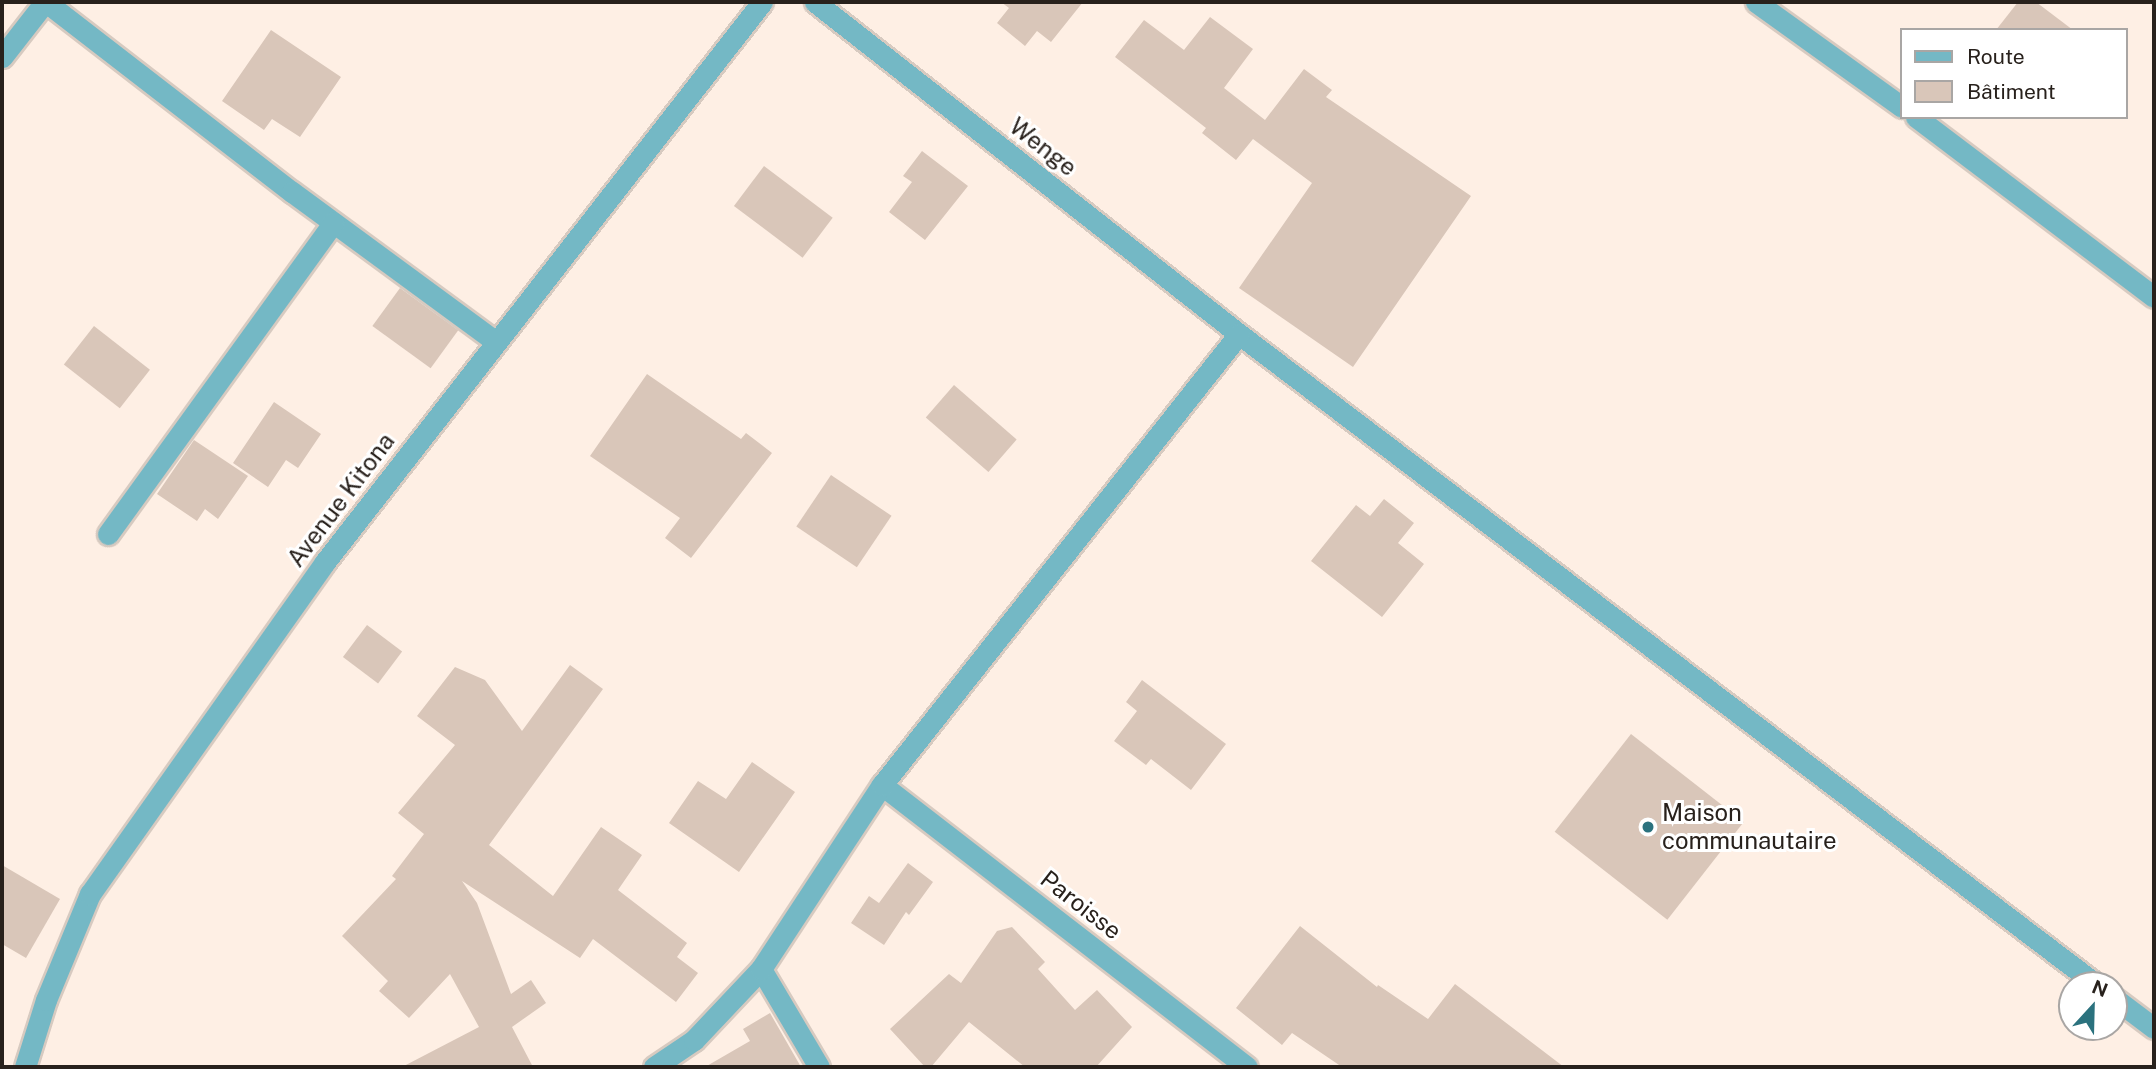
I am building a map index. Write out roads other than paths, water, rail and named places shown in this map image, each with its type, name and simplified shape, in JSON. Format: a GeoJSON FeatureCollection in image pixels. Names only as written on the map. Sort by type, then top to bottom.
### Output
{"type":"FeatureCollection","features":[{"type":"Feature","properties":{"kind":"street"},"geometry":{"type":"LineString","coordinates":[[2,57],[45,2],[333,223],[495,341]]}},
{"type":"Feature","properties":{"kind":"street","name":"Avenue Kitona"},"geometry":{"type":"LineString","coordinates":[[25,1067],[46,1000],[90,894],[325,562],[762,2]]}},
{"type":"Feature","properties":{"kind":"street","name":"Wenge"},"geometry":{"type":"LineString","coordinates":[[815,2],[1239,334],[2079,971]]}},
{"type":"Feature","properties":{"kind":"street"},"geometry":{"type":"LineString","coordinates":[[1756,2],[1900,106]]}},
{"type":"Feature","properties":{"kind":"street"},"geometry":{"type":"LineString","coordinates":[[1919,119],[2154,297]]}},
{"type":"Feature","properties":{"kind":"street"},"geometry":{"type":"LineString","coordinates":[[108,534],[333,223]]}},
{"type":"Feature","properties":{"kind":"street"},"geometry":{"type":"LineString","coordinates":[[654,1067],[694,1040],[761,969],[883,785],[1239,334]]}},
{"type":"Feature","properties":{"kind":"street","name":"Paroisse"},"geometry":{"type":"LineString","coordinates":[[883,785],[1247,1067]]}},
{"type":"Feature","properties":{"kind":"street"},"geometry":{"type":"LineString","coordinates":[[761,969],[819,1067]]}},
{"type":"Feature","properties":{"kind":"street"},"geometry":{"type":"LineString","coordinates":[[2128,1008],[2154,1028]]}},
{"type":"Feature","properties":{"kind":"place","name":"Maison communautaire"},"geometry":{"type":"Point","coordinates":[1648,827]}}]}
